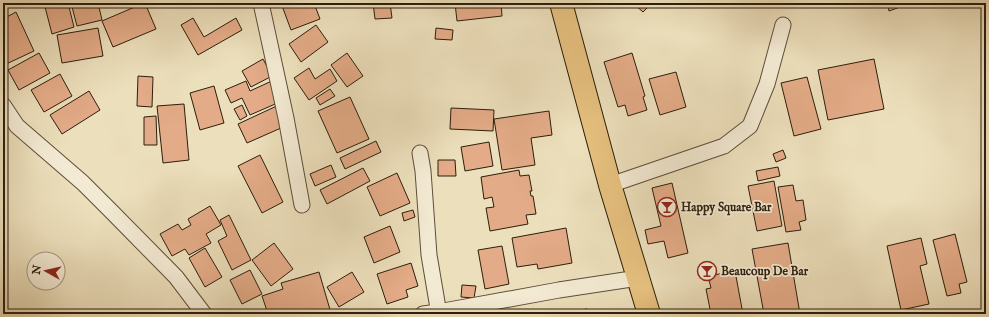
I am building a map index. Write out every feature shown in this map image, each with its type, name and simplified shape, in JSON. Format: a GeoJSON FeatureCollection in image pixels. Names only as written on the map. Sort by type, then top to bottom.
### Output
{"type":"FeatureCollection","features":[{"type":"Feature","properties":{"kind":"highway"},"geometry":{"type":"LineString","coordinates":[[561,3],[610,186],[649,314]]}},
{"type":"Feature","properties":{"kind":"street"},"geometry":{"type":"LineString","coordinates":[[261,3],[286,118],[302,205]]}},
{"type":"Feature","properties":{"kind":"street"},"geometry":{"type":"LineString","coordinates":[[610,186],[724,146],[750,126],[767,84],[783,26]]}},
{"type":"Feature","properties":{"kind":"street"},"geometry":{"type":"LineString","coordinates":[[3,105],[17,126],[83,183],[176,277],[204,314]]}},
{"type":"Feature","properties":{"kind":"street"},"geometry":{"type":"LineString","coordinates":[[420,153],[423,171],[429,255],[438,313]]}},
{"type":"Feature","properties":{"kind":"street"},"geometry":{"type":"LineString","coordinates":[[423,314],[438,313],[559,290],[638,278]]}},
{"type":"Feature","properties":{"kind":"building"},"geometry":{"type":"Polygon","coordinates":[[[44,3],[68,3],[74,27],[52,34],[44,3]]]}},
{"type":"Feature","properties":{"kind":"building"},"geometry":{"type":"Polygon","coordinates":[[[71,3],[98,3],[102,20],[77,26],[71,3]]]}},
{"type":"Feature","properties":{"kind":"building"},"geometry":{"type":"Polygon","coordinates":[[[144,3],[156,29],[113,47],[102,21],[144,3]]]}},
{"type":"Feature","properties":{"kind":"building"},"geometry":{"type":"Polygon","coordinates":[[[281,3],[314,3],[320,19],[291,30],[281,3]]]}},
{"type":"Feature","properties":{"kind":"building"},"geometry":{"type":"Polygon","coordinates":[[[373,3],[390,3],[392,18],[375,19],[373,3]]]}},
{"type":"Feature","properties":{"kind":"building"},"geometry":{"type":"Polygon","coordinates":[[[455,3],[501,3],[502,16],[457,21],[455,3]]]}},
{"type":"Feature","properties":{"kind":"building"},"geometry":{"type":"Polygon","coordinates":[[[652,3],[643,12],[634,4],[652,3]]]}},
{"type":"Feature","properties":{"kind":"building"},"geometry":{"type":"Polygon","coordinates":[[[887,3],[911,3],[889,11],[887,3]]]}},
{"type":"Feature","properties":{"kind":"building"},"geometry":{"type":"Polygon","coordinates":[[[16,12],[34,51],[4,65],[3,19],[16,12]]]}},
{"type":"Feature","properties":{"kind":"building"},"geometry":{"type":"Polygon","coordinates":[[[193,18],[204,37],[236,18],[242,30],[198,55],[181,25],[193,18]]]}},
{"type":"Feature","properties":{"kind":"building"},"geometry":{"type":"Polygon","coordinates":[[[316,25],[328,42],[301,62],[289,44],[316,25]]]}},
{"type":"Feature","properties":{"kind":"building"},"geometry":{"type":"Polygon","coordinates":[[[98,28],[103,56],[62,63],[57,35],[98,28]]]}},
{"type":"Feature","properties":{"kind":"building"},"geometry":{"type":"Polygon","coordinates":[[[436,28],[453,30],[452,40],[435,39],[436,28]]]}},
{"type":"Feature","properties":{"kind":"building"},"geometry":{"type":"Polygon","coordinates":[[[39,53],[50,73],[19,90],[8,70],[39,53]]]}},
{"type":"Feature","properties":{"kind":"building"},"geometry":{"type":"Polygon","coordinates":[[[347,53],[363,76],[347,87],[331,65],[347,53]]]}},
{"type":"Feature","properties":{"kind":"building"},"geometry":{"type":"Polygon","coordinates":[[[632,53],[645,96],[643,97],[647,110],[628,116],[625,105],[618,107],[604,62],[632,53]]]}},
{"type":"Feature","properties":{"kind":"building"},"geometry":{"type":"Polygon","coordinates":[[[263,59],[272,76],[251,87],[242,71],[263,59]]]}},
{"type":"Feature","properties":{"kind":"building"},"geometry":{"type":"Polygon","coordinates":[[[874,59],[884,109],[828,120],[818,70],[874,59]]]}},
{"type":"Feature","properties":{"kind":"building"},"geometry":{"type":"Polygon","coordinates":[[[309,68],[315,79],[330,69],[337,81],[309,100],[294,78],[309,68]]]}},
{"type":"Feature","properties":{"kind":"building"},"geometry":{"type":"Polygon","coordinates":[[[676,72],[686,107],[660,115],[649,79],[676,72]]]}},
{"type":"Feature","properties":{"kind":"building"},"geometry":{"type":"Polygon","coordinates":[[[60,74],[72,96],[44,112],[31,90],[60,74]]]}},
{"type":"Feature","properties":{"kind":"building"},"geometry":{"type":"Polygon","coordinates":[[[138,76],[153,77],[152,107],[137,106],[138,76]]]}},
{"type":"Feature","properties":{"kind":"building"},"geometry":{"type":"Polygon","coordinates":[[[807,77],[821,129],[794,136],[781,83],[807,77]]]}},
{"type":"Feature","properties":{"kind":"building"},"geometry":{"type":"Polygon","coordinates":[[[274,80],[282,101],[250,115],[242,98],[231,103],[225,90],[246,81],[250,91],[274,80]]]}},
{"type":"Feature","properties":{"kind":"building"},"geometry":{"type":"Polygon","coordinates":[[[214,86],[224,123],[200,130],[190,93],[214,86]]]}},
{"type":"Feature","properties":{"kind":"building"},"geometry":{"type":"Polygon","coordinates":[[[330,89],[335,96],[320,105],[316,98],[330,89]]]}},
{"type":"Feature","properties":{"kind":"building"},"geometry":{"type":"Polygon","coordinates":[[[89,91],[100,110],[62,134],[50,115],[89,91]]]}},
{"type":"Feature","properties":{"kind":"building"},"geometry":{"type":"Polygon","coordinates":[[[350,97],[369,139],[337,153],[318,111],[350,97]]]}},
{"type":"Feature","properties":{"kind":"building"},"geometry":{"type":"Polygon","coordinates":[[[184,104],[189,160],[163,163],[157,106],[184,104]]]}},
{"type":"Feature","properties":{"kind":"building"},"geometry":{"type":"Polygon","coordinates":[[[281,104],[290,124],[247,143],[238,124],[281,104]]]}},
{"type":"Feature","properties":{"kind":"building"},"geometry":{"type":"Polygon","coordinates":[[[242,105],[247,116],[240,120],[234,109],[242,105]]]}},
{"type":"Feature","properties":{"kind":"building"},"geometry":{"type":"Polygon","coordinates":[[[451,108],[494,110],[493,131],[450,129],[451,108]]]}},
{"type":"Feature","properties":{"kind":"building"},"geometry":{"type":"Polygon","coordinates":[[[549,111],[552,135],[531,138],[535,165],[502,170],[494,119],[549,111]]]}},
{"type":"Feature","properties":{"kind":"building"},"geometry":{"type":"Polygon","coordinates":[[[156,116],[157,145],[144,145],[144,117],[156,116]]]}},
{"type":"Feature","properties":{"kind":"building"},"geometry":{"type":"Polygon","coordinates":[[[376,141],[381,152],[345,169],[340,158],[376,141]]]}},
{"type":"Feature","properties":{"kind":"building"},"geometry":{"type":"Polygon","coordinates":[[[489,142],[493,166],[465,171],[461,147],[489,142]]]}},
{"type":"Feature","properties":{"kind":"building"},"geometry":{"type":"Polygon","coordinates":[[[783,150],[786,158],[776,162],[773,154],[783,150]]]}},
{"type":"Feature","properties":{"kind":"building"},"geometry":{"type":"Polygon","coordinates":[[[260,155],[283,202],[262,213],[238,166],[260,155]]]}},
{"type":"Feature","properties":{"kind":"building"},"geometry":{"type":"Polygon","coordinates":[[[438,160],[455,160],[456,176],[438,176],[438,160]]]}},
{"type":"Feature","properties":{"kind":"building"},"geometry":{"type":"Polygon","coordinates":[[[331,165],[336,177],[315,186],[310,174],[331,165]]]}},
{"type":"Feature","properties":{"kind":"building"},"geometry":{"type":"Polygon","coordinates":[[[778,167],[780,176],[758,181],[756,171],[778,167]]]}},
{"type":"Feature","properties":{"kind":"building"},"geometry":{"type":"Polygon","coordinates":[[[363,168],[370,181],[327,204],[320,190],[363,168]]]}},
{"type":"Feature","properties":{"kind":"building"},"geometry":{"type":"Polygon","coordinates":[[[519,170],[520,176],[529,175],[532,191],[530,191],[531,196],[533,196],[536,214],[526,215],[528,224],[490,231],[486,208],[494,207],[492,197],[484,199],[481,177],[519,170]]]}},
{"type":"Feature","properties":{"kind":"building"},"geometry":{"type":"Polygon","coordinates":[[[397,173],[410,203],[380,216],[367,187],[397,173]]]}},
{"type":"Feature","properties":{"kind":"building"},"geometry":{"type":"Polygon","coordinates":[[[774,181],[782,226],[757,231],[748,186],[774,181]]]}},
{"type":"Feature","properties":{"kind":"building","name":"Happy Square Bar"},"geometry":{"type":"Polygon","coordinates":[[[672,183],[688,253],[668,258],[664,241],[648,244],[645,230],[661,226],[652,188],[672,183]]]}},
{"type":"Feature","properties":{"kind":"building"},"geometry":{"type":"Polygon","coordinates":[[[793,185],[796,201],[803,200],[806,220],[799,222],[801,230],[786,232],[778,187],[793,185]]]}},
{"type":"Feature","properties":{"kind":"building"},"geometry":{"type":"Polygon","coordinates":[[[210,206],[221,225],[206,234],[211,243],[189,255],[185,249],[172,256],[160,234],[178,224],[182,230],[191,225],[188,219],[210,206]]]}},
{"type":"Feature","properties":{"kind":"building"},"geometry":{"type":"Polygon","coordinates":[[[413,210],[415,217],[404,221],[402,213],[413,210]]]}},
{"type":"Feature","properties":{"kind":"building"},"geometry":{"type":"Polygon","coordinates":[[[229,215],[251,260],[232,270],[218,241],[227,236],[220,220],[229,215]]]}},
{"type":"Feature","properties":{"kind":"building"},"geometry":{"type":"Polygon","coordinates":[[[390,226],[400,252],[374,263],[364,237],[390,226]]]}},
{"type":"Feature","properties":{"kind":"building"},"geometry":{"type":"Polygon","coordinates":[[[566,228],[572,263],[538,269],[537,264],[517,267],[512,238],[566,228]]]}},
{"type":"Feature","properties":{"kind":"building"},"geometry":{"type":"Polygon","coordinates":[[[955,234],[967,282],[959,284],[961,293],[947,296],[933,240],[955,234]]]}},
{"type":"Feature","properties":{"kind":"building"},"geometry":{"type":"Polygon","coordinates":[[[921,238],[927,264],[920,266],[929,304],[901,310],[887,246],[921,238]]]}},
{"type":"Feature","properties":{"kind":"building"},"geometry":{"type":"Polygon","coordinates":[[[274,243],[293,269],[271,286],[252,260],[274,243]]]}},
{"type":"Feature","properties":{"kind":"building"},"geometry":{"type":"Polygon","coordinates":[[[788,243],[800,314],[764,314],[752,249],[788,243]]]}},
{"type":"Feature","properties":{"kind":"building"},"geometry":{"type":"Polygon","coordinates":[[[502,246],[509,284],[485,289],[478,250],[502,246]]]}},
{"type":"Feature","properties":{"kind":"building"},"geometry":{"type":"Polygon","coordinates":[[[205,248],[222,277],[205,287],[189,258],[205,248]]]}},
{"type":"Feature","properties":{"kind":"building"},"geometry":{"type":"Polygon","coordinates":[[[411,263],[418,286],[406,290],[408,297],[387,304],[377,274],[411,263]]]}},
{"type":"Feature","properties":{"kind":"building"},"geometry":{"type":"Polygon","coordinates":[[[250,270],[262,294],[242,304],[230,280],[250,270]]]}},
{"type":"Feature","properties":{"kind":"building"},"geometry":{"type":"Polygon","coordinates":[[[735,271],[743,314],[711,314],[706,289],[711,288],[708,276],[735,271]]]}},
{"type":"Feature","properties":{"kind":"building"},"geometry":{"type":"Polygon","coordinates":[[[319,272],[331,313],[268,314],[262,296],[283,289],[281,283],[319,272]]]}},
{"type":"Feature","properties":{"kind":"building"},"geometry":{"type":"Polygon","coordinates":[[[352,272],[364,292],[339,307],[327,287],[352,272]]]}},
{"type":"Feature","properties":{"kind":"building"},"geometry":{"type":"Polygon","coordinates":[[[462,285],[476,286],[474,298],[461,297],[462,285]]]}},
{"type":"Feature","properties":{"kind":"building"},"geometry":{"type":"Polygon","coordinates":[[[587,309],[587,314],[565,314],[565,312],[587,309]]]}},
{"type":"Feature","properties":{"kind":"building"},"geometry":{"type":"Polygon","coordinates":[[[515,310],[515,314],[492,314],[515,310]]]}},
{"type":"Feature","properties":{"kind":"place","name":"Happy Square Bar"},"geometry":{"type":"Point","coordinates":[667,207]}},
{"type":"Feature","properties":{"kind":"place","name":"Beaucoup De Bar"},"geometry":{"type":"Point","coordinates":[707,271]}}]}
